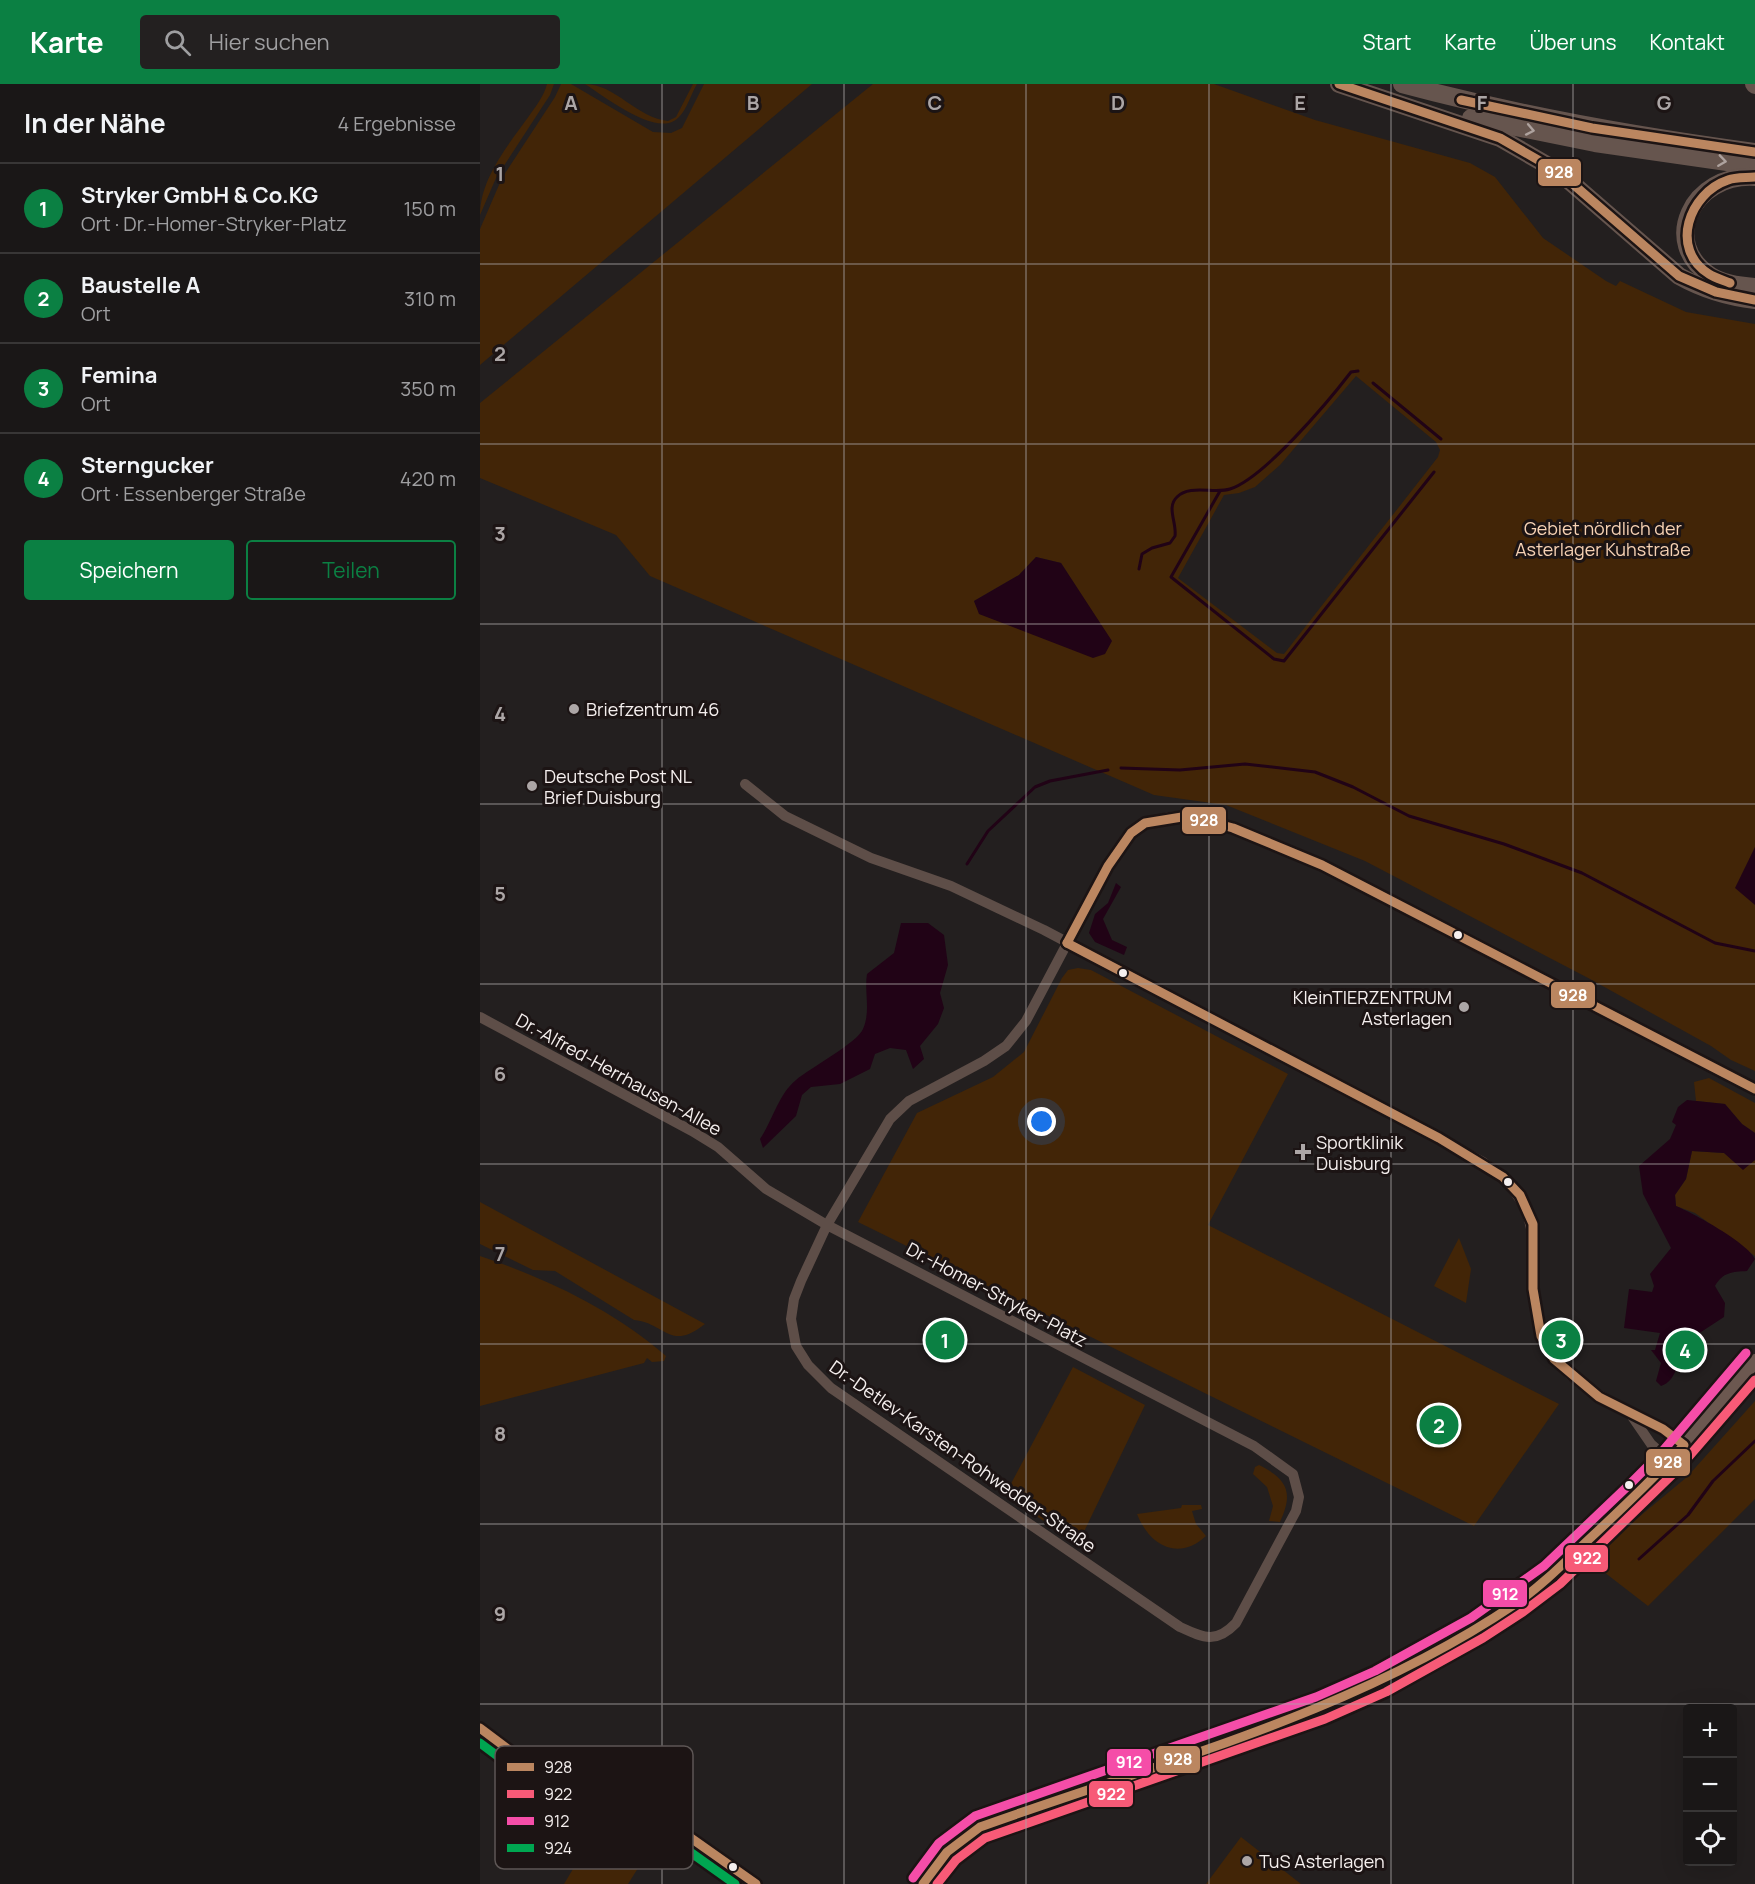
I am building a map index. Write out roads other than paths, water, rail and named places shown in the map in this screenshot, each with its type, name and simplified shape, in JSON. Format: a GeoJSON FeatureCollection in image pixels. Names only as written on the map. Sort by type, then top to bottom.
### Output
{"type":"FeatureCollection","features":[{"type":"Feature","properties":{"kind":"highway"},"geometry":{"type":"LineString","coordinates":[[1339,84],[1500,138],[1558,172],[1679,276],[1702,289],[1731,298],[1755,300]]}},
{"type":"Feature","properties":{"kind":"highway"},"geometry":{"type":"LineString","coordinates":[[1402,84],[1491,107],[1593,128],[1755,152]]}},
{"type":"Feature","properties":{"kind":"highway"},"geometry":{"type":"LineString","coordinates":[[1390,101],[1595,143],[1755,166]]}},
{"type":"Feature","properties":{"kind":"highway"},"geometry":{"type":"LineString","coordinates":[[1755,177],[1741,176],[1723,180],[1704,191],[1690,210],[1686,233],[1692,255],[1710,276],[1727,283],[1755,287]]}},
{"type":"Feature","properties":{"kind":"main road"},"geometry":{"type":"LineString","coordinates":[[923,1884],[940,1857],[958,1840],[980,1827],[1320,1708],[1380,1682],[1477,1628],[1516,1603],[1552,1575],[1670,1461],[1755,1361]]}},
{"type":"Feature","properties":{"kind":"street"},"geometry":{"type":"LineString","coordinates":[[745,784],[786,816],[872,858],[951,886],[1067,943],[1448,1143],[1503,1177],[1520,1195],[1533,1224],[1533,1289],[1541,1336],[1554,1359],[1599,1397],[1663,1429],[1683,1445]]}},
{"type":"Feature","properties":{"kind":"street","name":"Dr.-Detlev-Karsten-Rohwedder-Straße"},"geometry":{"type":"LineString","coordinates":[[1151,1393],[1283,1464],[1293,1474],[1298,1485],[1296,1511],[1240,1615],[1224,1635],[1199,1636],[1180,1627],[831,1388],[808,1365],[796,1346],[790,1319],[797,1290],[827,1225],[890,1119],[909,1101],[984,1061],[1006,1046],[1026,1021],[1108,866],[1131,833],[1145,824],[1169,817],[1188,816],[1233,828],[1322,865],[1755,1089]]}},
{"type":"Feature","properties":{"kind":"street","name":"Dr.-Alfred-Herrhausen-Allee"},"geometry":{"type":"LineString","coordinates":[[480,1017],[692,1131],[718,1147],[766,1189],[827,1225]]}},
{"type":"Feature","properties":{"kind":"street","name":"Dr.-Homer-Stryker-Platz"},"geometry":{"type":"LineString","coordinates":[[827,1225],[1151,1393]]}},
{"type":"Feature","properties":{"kind":"street"},"geometry":{"type":"LineString","coordinates":[[1629,1412],[1651,1444],[1670,1461]]}},
{"type":"Feature","properties":{"kind":"street"},"geometry":{"type":"LineString","coordinates":[[480,1728],[504,1746]]}},
{"type":"Feature","properties":{"kind":"street"},"geometry":{"type":"LineString","coordinates":[[693,1839],[756,1884]]}},
{"type":"Feature","properties":{"kind":"waterway"},"geometry":{"type":"LineString","coordinates":[[1139,569],[1142,554],[1152,548],[1170,543],[1175,536],[1172,505],[1177,497],[1188,491],[1230,489],[1244,482],[1295,438],[1351,372],[1358,371]]}},
{"type":"Feature","properties":{"kind":"waterway"},"geometry":{"type":"LineString","coordinates":[[1373,383],[1441,439]]}},
{"type":"Feature","properties":{"kind":"waterway"},"geometry":{"type":"LineString","coordinates":[[1220,491],[1171,577],[1274,659],[1284,661],[1434,472]]}},
{"type":"Feature","properties":{"kind":"waterway"},"geometry":{"type":"LineString","coordinates":[[1121,768],[1180,770],[1245,764],[1315,772],[1353,787],[1409,816],[1504,844],[1582,873],[1715,943],[1755,951]]}},
{"type":"Feature","properties":{"kind":"waterway"},"geometry":{"type":"LineString","coordinates":[[967,864],[988,831],[1035,787],[1050,781],[1108,770]]}},
{"type":"Feature","properties":{"kind":"waterway"},"geometry":{"type":"LineString","coordinates":[[1639,1559],[1688,1515],[1713,1481],[1755,1441]]}},
{"type":"Feature","properties":{"kind":"place","name":"Briefzentrum 46"},"geometry":{"type":"Point","coordinates":[574,709]}},
{"type":"Feature","properties":{"kind":"place","name":"Deutsche Post NL Brief Duisburg"},"geometry":{"type":"Point","coordinates":[532,786]}},
{"type":"Feature","properties":{"kind":"place","name":"KleinTIERZENTRUM Asterlagen"},"geometry":{"type":"Point","coordinates":[1464,1007]}},
{"type":"Feature","properties":{"kind":"place","name":"Sportklinik Duisburg"},"geometry":{"type":"Point","coordinates":[1303,1152]}},
{"type":"Feature","properties":{"kind":"place","name":"Stryker GmbH & Co.KG"},"geometry":{"type":"Point","coordinates":[945,1340]}},
{"type":"Feature","properties":{"kind":"place","name":"Femina"},"geometry":{"type":"Point","coordinates":[1561,1340]}},
{"type":"Feature","properties":{"kind":"place","name":"Sterngucker"},"geometry":{"type":"Point","coordinates":[1685,1350]}},
{"type":"Feature","properties":{"kind":"place","name":"Baustelle A"},"geometry":{"type":"Point","coordinates":[1439,1425]}},
{"type":"Feature","properties":{"kind":"place","name":"TuS Asterlagen"},"geometry":{"type":"Point","coordinates":[1247,1861]}},
{"type":"Feature","properties":{"kind":"park label","name":"Gebiet nördlich der Asterlager Kuhstraße"},"geometry":{"type":"Point","coordinates":[1603,538]}}]}
